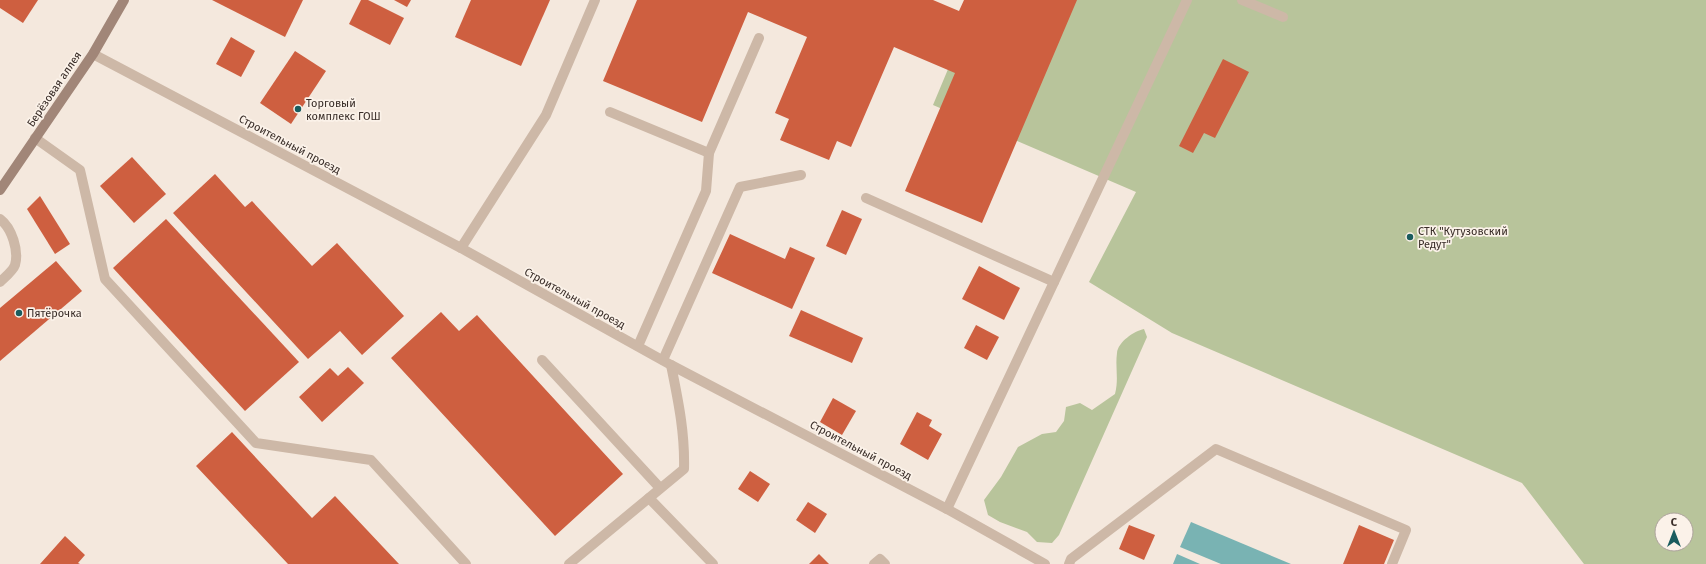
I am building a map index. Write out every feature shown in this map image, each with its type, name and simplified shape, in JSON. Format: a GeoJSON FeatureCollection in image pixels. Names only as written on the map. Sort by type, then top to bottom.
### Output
{"type":"FeatureCollection","features":[{"type":"Feature","properties":{"kind":"main road","name":"Берёзовая аллея"},"geometry":{"type":"LineString","coordinates":[[0,190],[93,54],[124,0]]}},
{"type":"Feature","properties":{"kind":"street"},"geometry":{"type":"LineString","coordinates":[[461,248],[546,115],[595,0]]}},
{"type":"Feature","properties":{"kind":"street"},"geometry":{"type":"LineString","coordinates":[[947,509],[1187,0]]}},
{"type":"Feature","properties":{"kind":"street"},"geometry":{"type":"LineString","coordinates":[[1242,0],[1283,17]]}},
{"type":"Feature","properties":{"kind":"street"},"geometry":{"type":"LineString","coordinates":[[638,346],[706,191],[709,153],[759,38]]}},
{"type":"Feature","properties":{"kind":"street","name":"Строительный проезд"},"geometry":{"type":"LineString","coordinates":[[93,54],[461,248],[667,362],[947,509],[1045,564]]}},
{"type":"Feature","properties":{"kind":"street"},"geometry":{"type":"LineString","coordinates":[[610,112],[709,153]]}},
{"type":"Feature","properties":{"kind":"street"},"geometry":{"type":"LineString","coordinates":[[35,138],[80,170],[105,279],[256,443],[371,460],[466,564]]}},
{"type":"Feature","properties":{"kind":"street"},"geometry":{"type":"LineString","coordinates":[[569,564],[684,469],[685,442],[683,424],[667,362],[740,187],[801,175]]}},
{"type":"Feature","properties":{"kind":"street"},"geometry":{"type":"LineString","coordinates":[[866,198],[1054,282]]}},
{"type":"Feature","properties":{"kind":"street"},"geometry":{"type":"LineString","coordinates":[[0,219],[6,224],[16,249],[15,266],[0,282]]}},
{"type":"Feature","properties":{"kind":"street"},"geometry":{"type":"LineString","coordinates":[[542,360],[660,488]]}},
{"type":"Feature","properties":{"kind":"street"},"geometry":{"type":"LineString","coordinates":[[1069,564],[1071,559],[1216,449],[1406,530],[1392,564]]}},
{"type":"Feature","properties":{"kind":"street"},"geometry":{"type":"LineString","coordinates":[[648,498],[713,564]]}},
{"type":"Feature","properties":{"kind":"street"},"geometry":{"type":"LineString","coordinates":[[874,564],[880,559],[885,564]]}},
{"type":"Feature","properties":{"kind":"green space","name":"СТК \"Кутузовский Редут\""},"geometry":{"type":"Polygon","coordinates":[[[977,0],[1706,0],[1706,564],[1584,564],[1522,483],[1172,333],[1089,282],[1136,192],[933,105],[977,0]]]}},
{"type":"Feature","properties":{"kind":"green space"},"geometry":{"type":"Polygon","coordinates":[[[1144,329],[1147,337],[1059,535],[1052,543],[1037,542],[1027,532],[1000,522],[988,515],[984,500],[1001,477],[1018,447],[1042,434],[1056,432],[1064,421],[1066,407],[1080,403],[1092,410],[1115,394],[1117,383],[1118,349],[1123,341],[1136,332],[1144,329]]]}},
{"type":"Feature","properties":{"kind":"water"},"geometry":{"type":"Polygon","coordinates":[[[1191,522],[1291,564],[1221,564],[1180,547],[1191,522]]]}},
{"type":"Feature","properties":{"kind":"water"},"geometry":{"type":"Polygon","coordinates":[[[1177,554],[1200,564],[1173,564],[1177,554]]]}},
{"type":"Feature","properties":{"kind":"building"},"geometry":{"type":"Polygon","coordinates":[[[0,0],[38,0],[23,23],[0,8],[0,0]]]}},
{"type":"Feature","properties":{"kind":"building"},"geometry":{"type":"Polygon","coordinates":[[[212,0],[303,0],[285,37],[212,0]]]}},
{"type":"Feature","properties":{"kind":"building"},"geometry":{"type":"Polygon","coordinates":[[[361,0],[368,0],[404,18],[390,45],[349,24],[361,0]]]}},
{"type":"Feature","properties":{"kind":"building"},"geometry":{"type":"Polygon","coordinates":[[[394,0],[411,0],[407,7],[394,0]]]}},
{"type":"Feature","properties":{"kind":"building"},"geometry":{"type":"Polygon","coordinates":[[[471,0],[550,0],[521,66],[455,37],[471,0]]]}},
{"type":"Feature","properties":{"kind":"building"},"geometry":{"type":"Polygon","coordinates":[[[637,0],[933,0],[959,11],[964,0],[1077,0],[982,223],[905,191],[955,73],[894,47],[851,147],[837,141],[829,160],[780,140],[789,119],[775,113],[807,37],[748,12],[702,122],[603,81],[637,0]]]}},
{"type":"Feature","properties":{"kind":"building"},"geometry":{"type":"Polygon","coordinates":[[[231,37],[255,51],[241,77],[216,64],[231,37]]]}},
{"type":"Feature","properties":{"kind":"building"},"geometry":{"type":"Polygon","coordinates":[[[295,51],[326,71],[291,124],[260,103],[295,51]]]}},
{"type":"Feature","properties":{"kind":"building"},"geometry":{"type":"Polygon","coordinates":[[[1223,59],[1249,72],[1215,138],[1204,133],[1193,153],[1179,146],[1223,59]]]}},
{"type":"Feature","properties":{"kind":"building"},"geometry":{"type":"Polygon","coordinates":[[[132,157],[166,194],[134,223],[100,186],[132,157]]]}},
{"type":"Feature","properties":{"kind":"building"},"geometry":{"type":"Polygon","coordinates":[[[215,174],[245,207],[252,201],[312,266],[337,243],[404,316],[362,355],[340,331],[308,359],[173,213],[215,174]]]}},
{"type":"Feature","properties":{"kind":"building"},"geometry":{"type":"Polygon","coordinates":[[[40,196],[70,244],[55,254],[27,209],[40,196]]]}},
{"type":"Feature","properties":{"kind":"building"},"geometry":{"type":"Polygon","coordinates":[[[842,210],[862,219],[846,255],[826,246],[842,210]]]}},
{"type":"Feature","properties":{"kind":"building"},"geometry":{"type":"Polygon","coordinates":[[[166,219],[299,362],[245,411],[113,268],[166,219]]]}},
{"type":"Feature","properties":{"kind":"building"},"geometry":{"type":"Polygon","coordinates":[[[730,234],[785,259],[790,247],[815,258],[792,309],[712,273],[730,234]]]}},
{"type":"Feature","properties":{"kind":"building"},"geometry":{"type":"Polygon","coordinates":[[[56,261],[82,291],[0,361],[0,308],[56,261]]]}},
{"type":"Feature","properties":{"kind":"building"},"geometry":{"type":"Polygon","coordinates":[[[979,266],[1020,288],[1004,320],[962,299],[979,266]]]}},
{"type":"Feature","properties":{"kind":"building"},"geometry":{"type":"Polygon","coordinates":[[[801,310],[863,338],[852,363],[789,336],[801,310]]]}},
{"type":"Feature","properties":{"kind":"building"},"geometry":{"type":"Polygon","coordinates":[[[441,312],[459,331],[477,315],[623,474],[555,536],[391,358],[441,312]]]}},
{"type":"Feature","properties":{"kind":"building"},"geometry":{"type":"Polygon","coordinates":[[[976,325],[999,337],[987,360],[964,348],[976,325]]]}},
{"type":"Feature","properties":{"kind":"building"},"geometry":{"type":"Polygon","coordinates":[[[348,367],[364,383],[322,422],[299,397],[330,368],[338,376],[348,367]]]}},
{"type":"Feature","properties":{"kind":"building"},"geometry":{"type":"Polygon","coordinates":[[[833,398],[856,411],[842,435],[820,422],[833,398]]]}},
{"type":"Feature","properties":{"kind":"building"},"geometry":{"type":"Polygon","coordinates":[[[917,412],[932,420],[929,426],[942,434],[928,460],[900,444],[917,412]]]}},
{"type":"Feature","properties":{"kind":"building"},"geometry":{"type":"Polygon","coordinates":[[[232,432],[312,518],[335,496],[399,564],[288,564],[196,466],[232,432]]]}},
{"type":"Feature","properties":{"kind":"building"},"geometry":{"type":"Polygon","coordinates":[[[750,471],[770,484],[758,502],[738,489],[750,471]]]}},
{"type":"Feature","properties":{"kind":"building"},"geometry":{"type":"Polygon","coordinates":[[[808,502],[827,514],[815,533],[796,520],[808,502]]]}},
{"type":"Feature","properties":{"kind":"building"},"geometry":{"type":"Polygon","coordinates":[[[1129,525],[1155,535],[1144,560],[1119,549],[1129,525]]]}},
{"type":"Feature","properties":{"kind":"building"},"geometry":{"type":"Polygon","coordinates":[[[1359,525],[1394,540],[1384,564],[1343,564],[1359,525]]]}},
{"type":"Feature","properties":{"kind":"building"},"geometry":{"type":"Polygon","coordinates":[[[65,536],[85,555],[78,563],[80,564],[40,564],[65,536]]]}},
{"type":"Feature","properties":{"kind":"building"},"geometry":{"type":"Polygon","coordinates":[[[819,554],[829,564],[809,564],[819,554]]]}},
{"type":"Feature","properties":{"kind":"place","name":"Торговый комплекс ГОШ"},"geometry":{"type":"Point","coordinates":[298,109]}},
{"type":"Feature","properties":{"kind":"place","name":"СТК \"Кутузовский Редут\""},"geometry":{"type":"Point","coordinates":[1410,237]}},
{"type":"Feature","properties":{"kind":"place","name":"Пятёрочка"},"geometry":{"type":"Point","coordinates":[19,313]}}]}
